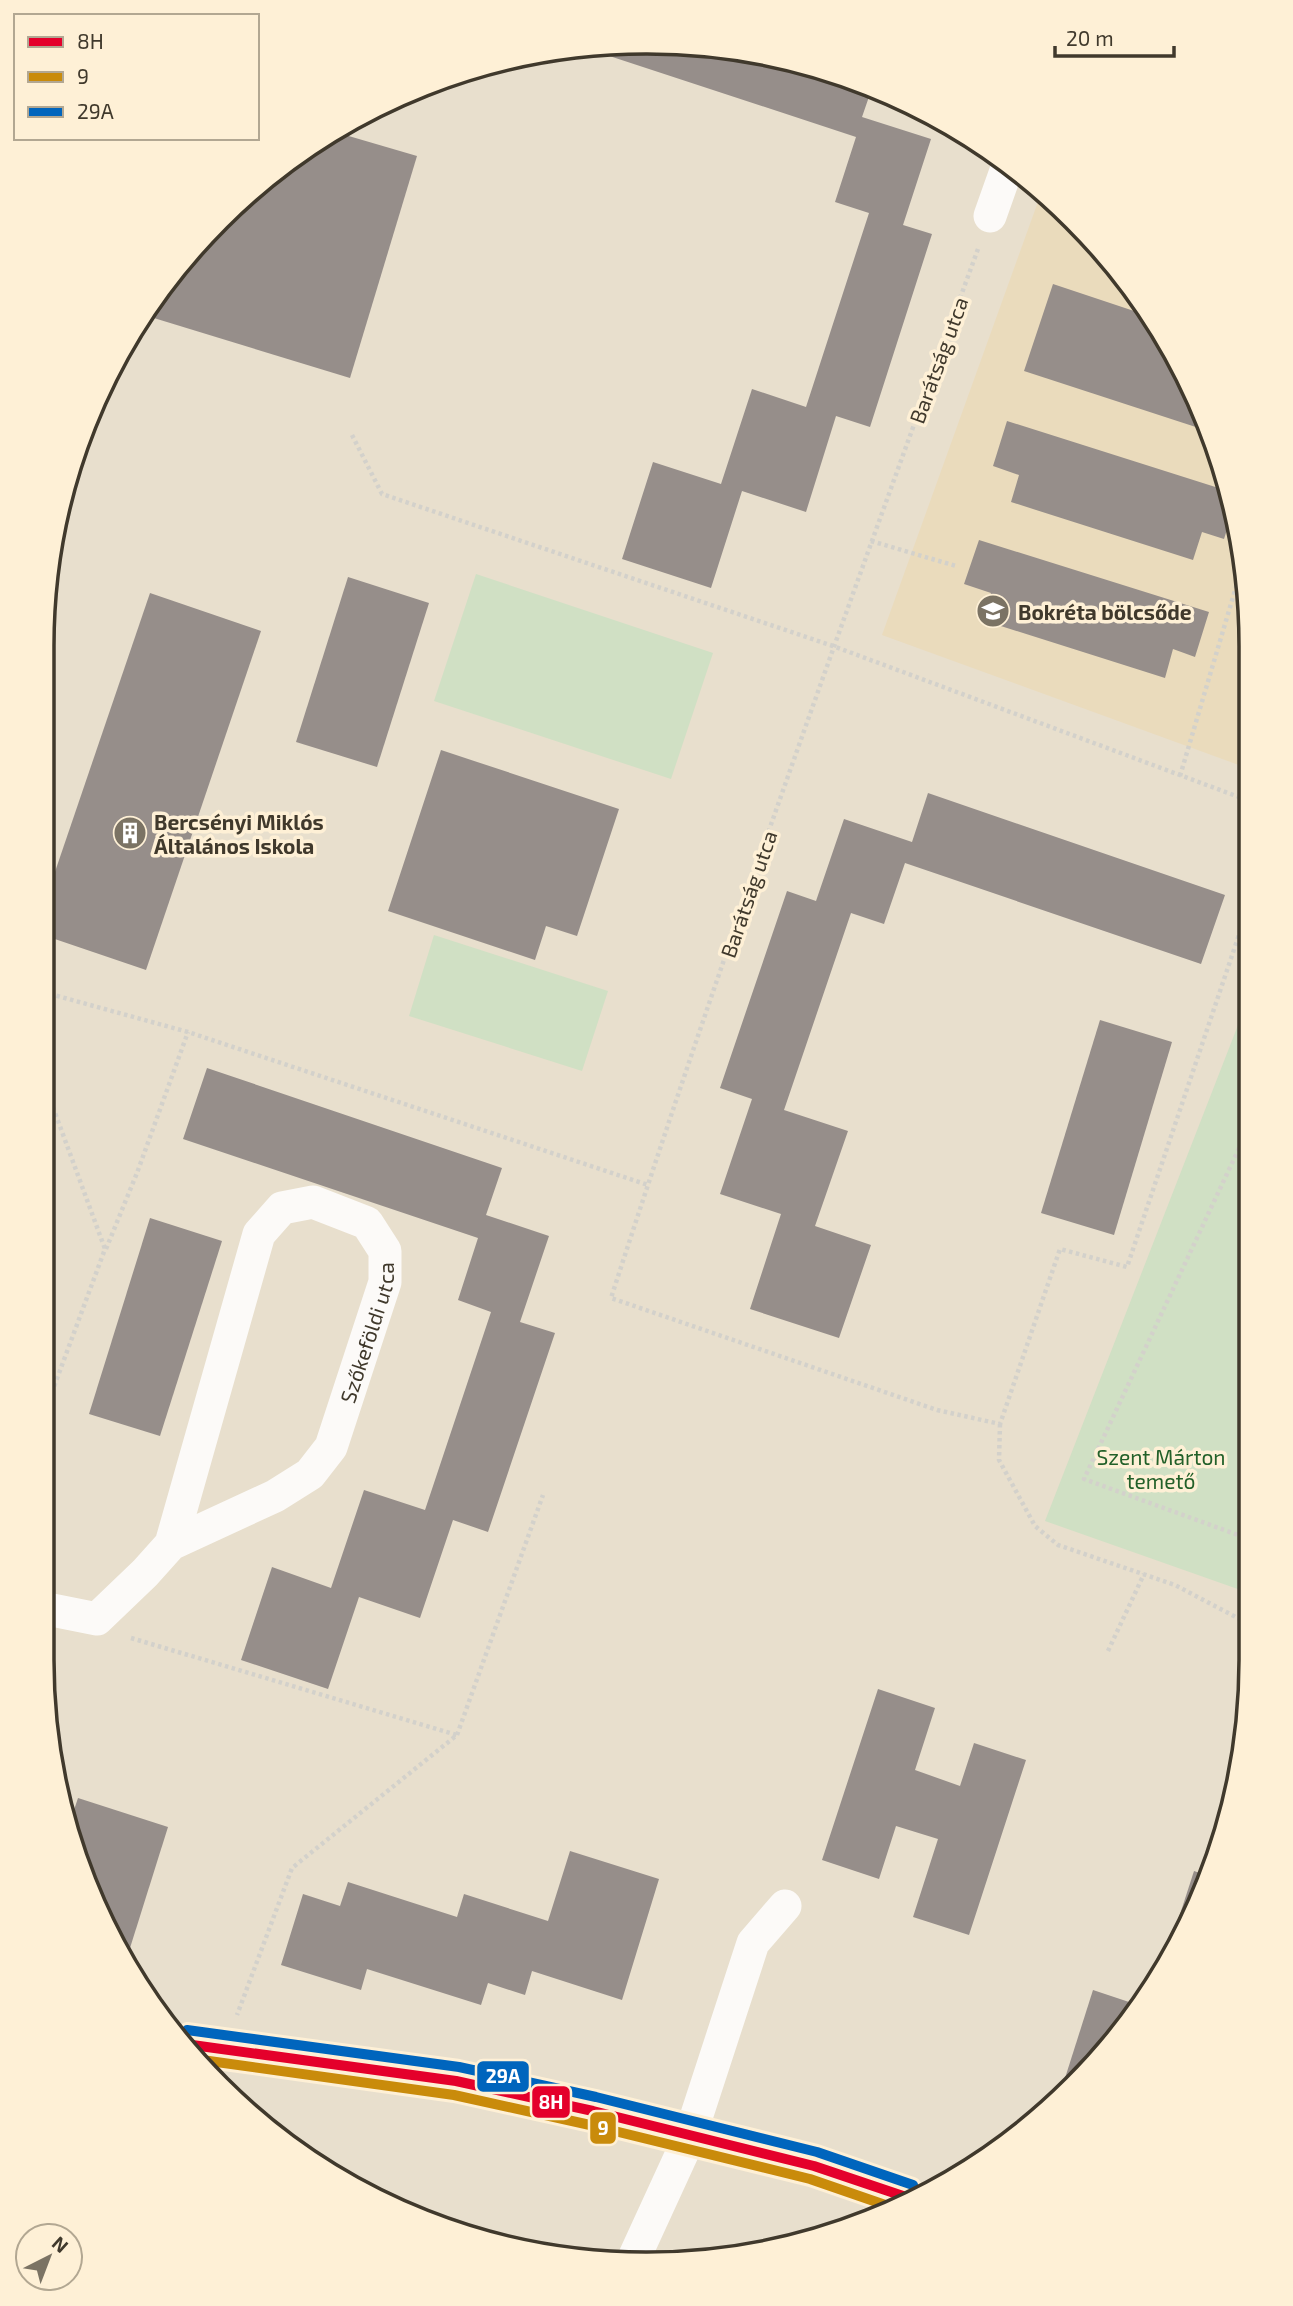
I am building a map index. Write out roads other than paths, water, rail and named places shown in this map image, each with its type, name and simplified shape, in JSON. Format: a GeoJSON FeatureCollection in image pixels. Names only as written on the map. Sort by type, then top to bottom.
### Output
{"type":"FeatureCollection","features":[{"type":"Feature","properties":{"kind":"street"},"geometry":{"type":"LineString","coordinates":[[990,216],[1004,175]]}},
{"type":"Feature","properties":{"kind":"street","name":"Szőkeföldi utca"},"geometry":{"type":"LineString","coordinates":[[54,1610],[97,1619],[171,1544],[275,1496],[310,1474],[331,1447],[385,1282],[385,1251],[367,1223],[313,1202],[282,1208],[259,1234],[171,1544]]}},
{"type":"Feature","properties":{"kind":"street"},"geometry":{"type":"LineString","coordinates":[[637,2252],[691,2136],[753,1943],[785,1906]]}},
{"type":"Feature","properties":{"kind":"street"},"geometry":{"type":"LineString","coordinates":[[197,2046],[456,2081],[593,2111],[814,2166],[900,2195]]}},
{"type":"Feature","properties":{"kind":"place","name":"Bokréta bölcsőde"},"geometry":{"type":"Point","coordinates":[993,611]}},
{"type":"Feature","properties":{"kind":"place","name":"Bercsényi Miklós Általános Iskola"},"geometry":{"type":"Point","coordinates":[130,833]}},
{"type":"Feature","properties":{"kind":"park label","name":"Szent Márton temető"},"geometry":{"type":"Point","coordinates":[1161,1468]}}]}
